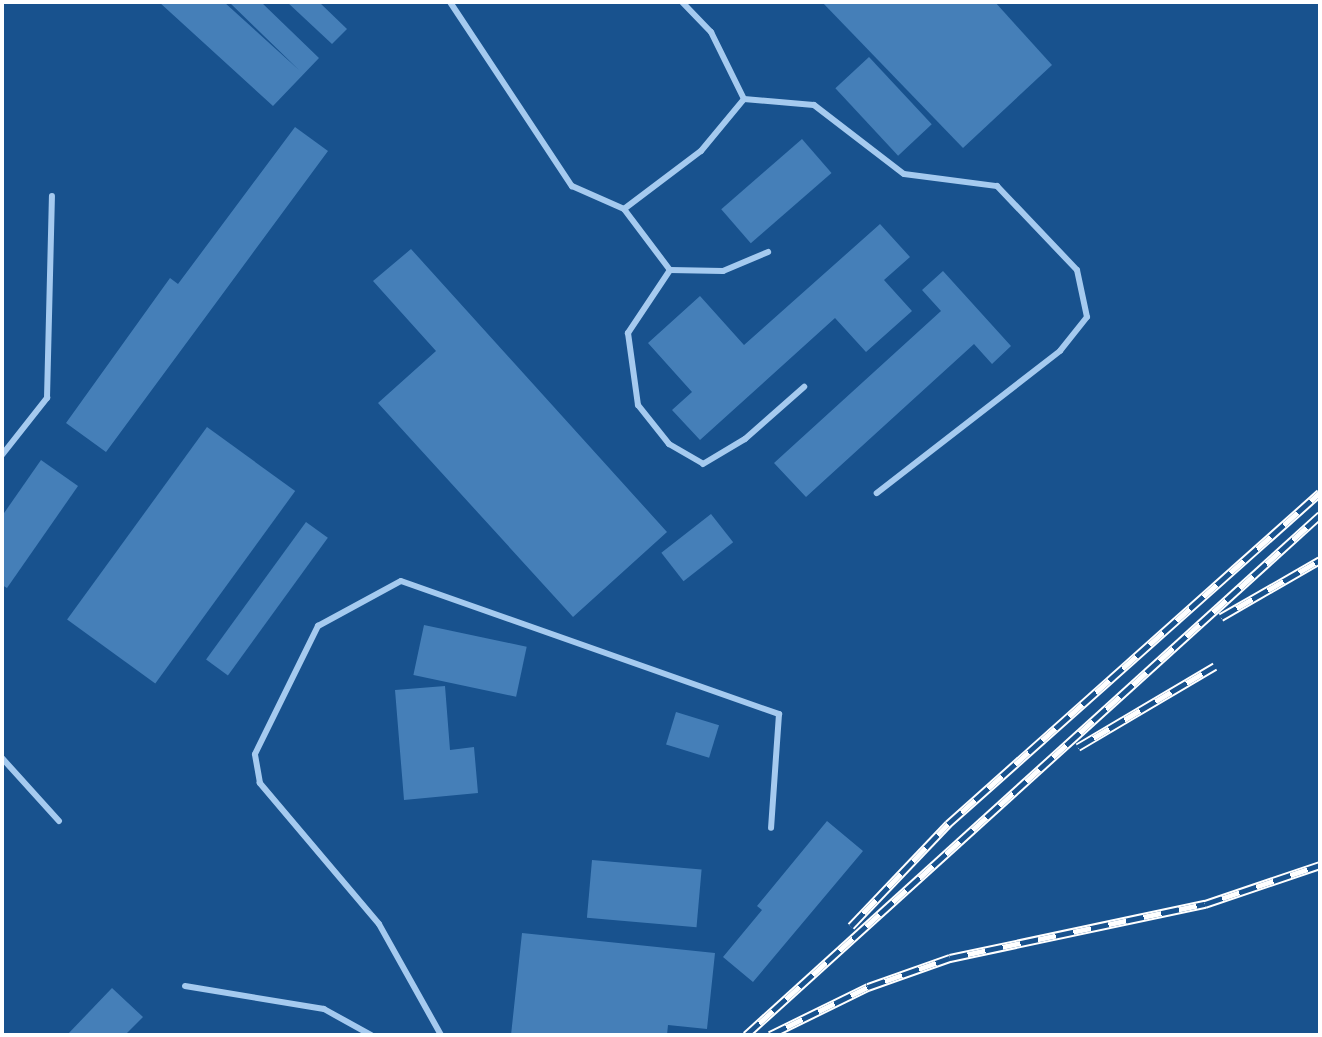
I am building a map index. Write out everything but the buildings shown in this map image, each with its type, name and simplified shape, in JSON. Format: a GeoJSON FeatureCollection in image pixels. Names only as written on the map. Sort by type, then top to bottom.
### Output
{"type":"FeatureCollection","features":[{"type":"Feature","properties":{"kind":"lane"},"geometry":{"type":"LineString","coordinates":[[450,2],[572,186],[624,209],[670,270]]}},
{"type":"Feature","properties":{"kind":"lane"},"geometry":{"type":"LineString","coordinates":[[682,2],[711,32],[744,99]]}},
{"type":"Feature","properties":{"kind":"lane"},"geometry":{"type":"LineString","coordinates":[[624,209],[701,151],[744,99]]}},
{"type":"Feature","properties":{"kind":"lane"},"geometry":{"type":"LineString","coordinates":[[744,99],[814,105],[904,174],[997,186],[1077,270],[1087,317],[1060,351],[877,493]]}},
{"type":"Feature","properties":{"kind":"lane"},"geometry":{"type":"LineString","coordinates":[[2,455],[47,398],[52,196]]}},
{"type":"Feature","properties":{"kind":"lane"},"geometry":{"type":"LineString","coordinates":[[670,270],[723,271],[768,252]]}},
{"type":"Feature","properties":{"kind":"lane"},"geometry":{"type":"LineString","coordinates":[[670,270],[628,333],[638,405],[669,444],[703,464],[745,439],[804,387]]}},
{"type":"Feature","properties":{"kind":"lane"},"geometry":{"type":"LineString","coordinates":[[441,1035],[379,924],[260,783],[255,754],[318,626],[401,581],[779,714],[771,828]]}},
{"type":"Feature","properties":{"kind":"lane"},"geometry":{"type":"LineString","coordinates":[[2,758],[59,821]]}},
{"type":"Feature","properties":{"kind":"lane"},"geometry":{"type":"LineString","coordinates":[[185,986],[324,1009],[371,1035]]}},
{"type":"Feature","properties":{"kind":"railway"},"geometry":{"type":"LineString","coordinates":[[851,926],[948,824],[1320,493]]}},
{"type":"Feature","properties":{"kind":"railway"},"geometry":{"type":"LineString","coordinates":[[746,1035],[1320,515]]}},
{"type":"Feature","properties":{"kind":"railway"},"geometry":{"type":"LineString","coordinates":[[1221,617],[1320,560]]}},
{"type":"Feature","properties":{"kind":"railway"},"geometry":{"type":"LineString","coordinates":[[1078,747],[1215,666]]}},
{"type":"Feature","properties":{"kind":"railway"},"geometry":{"type":"LineString","coordinates":[[770,1035],[868,987],[950,958],[1205,904],[1320,865]]}}]}
